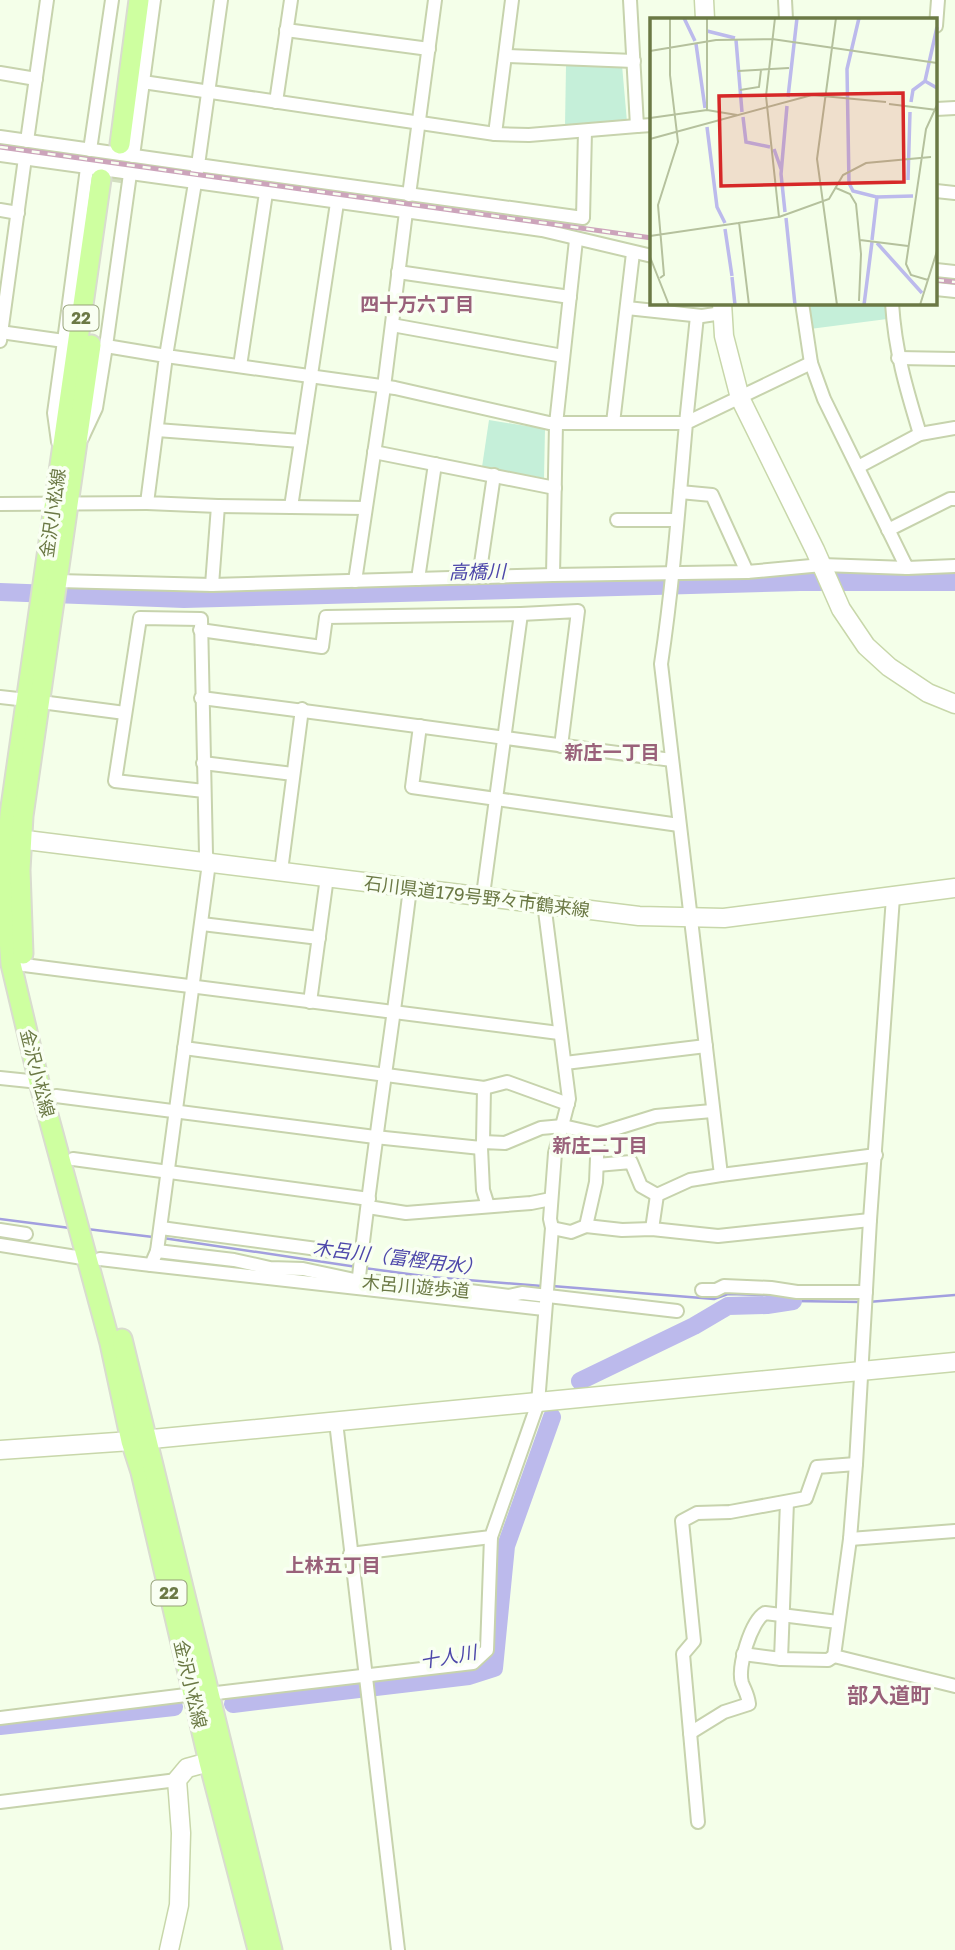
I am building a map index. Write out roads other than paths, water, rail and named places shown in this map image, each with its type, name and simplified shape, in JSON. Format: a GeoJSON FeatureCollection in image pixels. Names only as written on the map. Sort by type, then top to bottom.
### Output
{"type":"FeatureCollection","features":[{"type":"Feature","properties":{"kind":"main road"},"geometry":{"type":"LineString","coordinates":[[112,148],[126,0]]}},
{"type":"Feature","properties":{"kind":"main road"},"geometry":{"type":"LineString","coordinates":[[112,148],[139,0]]}},
{"type":"Feature","properties":{"kind":"main road","name":"金沢小松線"},"geometry":{"type":"LineString","coordinates":[[108,176],[34,701],[9,838],[5,889],[11,964],[39,1082],[94,1259],[201,1694],[272,1950]]}},
{"type":"Feature","properties":{"kind":"main road","name":"金沢小松線"},"geometry":{"type":"LineString","coordinates":[[9,838],[24,965],[73,1159],[86,1230]]}},
{"type":"Feature","properties":{"kind":"main road","name":"金沢小松線"},"geometry":{"type":"LineString","coordinates":[[201,1694],[209,1762],[258,1950]]}},
{"type":"Feature","properties":{"kind":"street"},"geometry":{"type":"LineString","coordinates":[[27,141],[47,0]]}},
{"type":"Feature","properties":{"kind":"street"},"geometry":{"type":"LineString","coordinates":[[112,0],[112,148]]}},
{"type":"Feature","properties":{"kind":"street"},"geometry":{"type":"LineString","coordinates":[[112,148],[143,82],[154,0]]}},
{"type":"Feature","properties":{"kind":"street"},"geometry":{"type":"LineString","coordinates":[[147,503],[166,356],[198,165],[221,0]]}},
{"type":"Feature","properties":{"kind":"street"},"geometry":{"type":"LineString","coordinates":[[275,102],[291,0]]}},
{"type":"Feature","properties":{"kind":"street"},"geometry":{"type":"LineString","coordinates":[[410,195],[435,0]]}},
{"type":"Feature","properties":{"kind":"street"},"geometry":{"type":"LineString","coordinates":[[495,134],[512,0]]}},
{"type":"Feature","properties":{"kind":"street"},"geometry":{"type":"LineString","coordinates":[[630,0],[637,126]]}},
{"type":"Feature","properties":{"kind":"street"},"geometry":{"type":"LineString","coordinates":[[704,0],[705,18]]}},
{"type":"Feature","properties":{"kind":"street"},"geometry":{"type":"LineString","coordinates":[[785,0],[786,18]]}},
{"type":"Feature","properties":{"kind":"street"},"geometry":{"type":"LineString","coordinates":[[937,18],[938,0]]}},
{"type":"Feature","properties":{"kind":"street"},"geometry":{"type":"LineString","coordinates":[[286,30],[429,49]]}},
{"type":"Feature","properties":{"kind":"street"},"geometry":{"type":"LineString","coordinates":[[506,55],[634,61]]}},
{"type":"Feature","properties":{"kind":"street"},"geometry":{"type":"LineString","coordinates":[[0,73],[36,79]]}},
{"type":"Feature","properties":{"kind":"street"},"geometry":{"type":"LineString","coordinates":[[143,82],[495,134],[529,135],[650,125]]}},
{"type":"Feature","properties":{"kind":"street"},"geometry":{"type":"LineString","coordinates":[[937,109],[955,108]]}},
{"type":"Feature","properties":{"kind":"street"},"geometry":{"type":"LineString","coordinates":[[0,137],[112,148],[198,165],[583,218],[585,131]]}},
{"type":"Feature","properties":{"kind":"street"},"geometry":{"type":"LineString","coordinates":[[0,155],[108,176],[195,183],[542,230],[650,256]]}},
{"type":"Feature","properties":{"kind":"street"},"geometry":{"type":"LineString","coordinates":[[25,158],[18,213],[5,271],[0,335],[64,341]]}},
{"type":"Feature","properties":{"kind":"street"},"geometry":{"type":"LineString","coordinates":[[68,453],[54,413],[64,341],[108,176]]}},
{"type":"Feature","properties":{"kind":"street"},"geometry":{"type":"LineString","coordinates":[[68,453],[96,408],[106,346],[108,176]]}},
{"type":"Feature","properties":{"kind":"street"},"geometry":{"type":"LineString","coordinates":[[937,191],[955,193]]}},
{"type":"Feature","properties":{"kind":"street"},"geometry":{"type":"LineString","coordinates":[[240,366],[266,193]]}},
{"type":"Feature","properties":{"kind":"street"},"geometry":{"type":"LineString","coordinates":[[291,507],[337,202]]}},
{"type":"Feature","properties":{"kind":"street"},"geometry":{"type":"LineString","coordinates":[[0,210],[18,213]]}},
{"type":"Feature","properties":{"kind":"street"},"geometry":{"type":"LineString","coordinates":[[355,581],[384,387],[406,212]]}},
{"type":"Feature","properties":{"kind":"street"},"geometry":{"type":"LineString","coordinates":[[553,575],[556,424],[576,240]]}},
{"type":"Feature","properties":{"kind":"street"},"geometry":{"type":"LineString","coordinates":[[613,423],[633,253]]}},
{"type":"Feature","properties":{"kind":"street"},"geometry":{"type":"LineString","coordinates":[[937,270],[955,272]]}},
{"type":"Feature","properties":{"kind":"street"},"geometry":{"type":"LineString","coordinates":[[398,272],[570,296]]}},
{"type":"Feature","properties":{"kind":"street"},"geometry":{"type":"LineString","coordinates":[[937,289],[955,291]]}},
{"type":"Feature","properties":{"kind":"street"},"geometry":{"type":"LineString","coordinates":[[802,304],[811,363],[824,399],[907,568]]}},
{"type":"Feature","properties":{"kind":"street"},"geometry":{"type":"LineString","coordinates":[[892,304],[898,358],[920,434]]}},
{"type":"Feature","properties":{"kind":"street"},"geometry":{"type":"LineString","coordinates":[[627,307],[697,316],[722,308],[724,336],[740,397],[848,621],[874,654],[906,680],[955,704]]}},
{"type":"Feature","properties":{"kind":"street"},"geometry":{"type":"LineString","coordinates":[[697,316],[670,604],[661,664],[721,1175]]}},
{"type":"Feature","properties":{"kind":"street"},"geometry":{"type":"LineString","coordinates":[[392,325],[564,356]]}},
{"type":"Feature","properties":{"kind":"street"},"geometry":{"type":"LineString","coordinates":[[106,346],[384,387],[556,424],[686,422],[811,363]]}},
{"type":"Feature","properties":{"kind":"street"},"geometry":{"type":"LineString","coordinates":[[898,358],[955,359]]}},
{"type":"Feature","properties":{"kind":"street"},"geometry":{"type":"LineString","coordinates":[[858,467],[920,434],[955,428]]}},
{"type":"Feature","properties":{"kind":"street"},"geometry":{"type":"LineString","coordinates":[[157,430],[301,441]]}},
{"type":"Feature","properties":{"kind":"street"},"geometry":{"type":"LineString","coordinates":[[374,452],[555,488]]}},
{"type":"Feature","properties":{"kind":"street"},"geometry":{"type":"LineString","coordinates":[[418,579],[435,464]]}},
{"type":"Feature","properties":{"kind":"street"},"geometry":{"type":"LineString","coordinates":[[479,577],[495,475]]}},
{"type":"Feature","properties":{"kind":"street"},"geometry":{"type":"LineString","coordinates":[[680,492],[712,495],[747,572]]}},
{"type":"Feature","properties":{"kind":"street"},"geometry":{"type":"LineString","coordinates":[[888,530],[955,499]]}},
{"type":"Feature","properties":{"kind":"street"},"geometry":{"type":"LineString","coordinates":[[0,503],[365,508]]}},
{"type":"Feature","properties":{"kind":"street"},"geometry":{"type":"LineString","coordinates":[[212,585],[218,506]]}},
{"type":"Feature","properties":{"kind":"street"},"geometry":{"type":"LineString","coordinates":[[617,520],[676,520]]}},
{"type":"Feature","properties":{"kind":"street"},"geometry":{"type":"LineString","coordinates":[[50,590],[955,566]]}},
{"type":"Feature","properties":{"kind":"street"},"geometry":{"type":"LineString","coordinates":[[200,630],[322,647],[326,617],[578,611],[561,746]]}},
{"type":"Feature","properties":{"kind":"street"},"geometry":{"type":"LineString","coordinates":[[483,895],[520,614]]}},
{"type":"Feature","properties":{"kind":"street"},"geometry":{"type":"LineString","coordinates":[[151,1265],[159,1240],[209,863],[206,854],[204,791],[203,763],[201,619],[140,618],[115,781],[204,791]]}},
{"type":"Feature","properties":{"kind":"street"},"geometry":{"type":"LineString","coordinates":[[0,697],[125,713]]}},
{"type":"Feature","properties":{"kind":"street"},"geometry":{"type":"LineString","coordinates":[[201,698],[302,709],[503,739],[672,760]]}},
{"type":"Feature","properties":{"kind":"street"},"geometry":{"type":"LineString","coordinates":[[281,871],[302,709]]}},
{"type":"Feature","properties":{"kind":"street"},"geometry":{"type":"LineString","coordinates":[[420,726],[412,787],[679,825]]}},
{"type":"Feature","properties":{"kind":"street"},"geometry":{"type":"LineString","coordinates":[[203,763],[293,774]]}},
{"type":"Feature","properties":{"kind":"street","name":"石川県道179号野々市鶴来線"},"geometry":{"type":"LineString","coordinates":[[9,838],[639,916],[724,918],[955,888]]}},
{"type":"Feature","properties":{"kind":"street"},"geometry":{"type":"LineString","coordinates":[[310,1002],[327,877]]}},
{"type":"Feature","properties":{"kind":"street"},"geometry":{"type":"LineString","coordinates":[[360,1272],[375,1137],[410,888]]}},
{"type":"Feature","properties":{"kind":"street"},"geometry":{"type":"LineString","coordinates":[[834,1656],[850,1539],[856,1464],[893,897]]}},
{"type":"Feature","properties":{"kind":"street"},"geometry":{"type":"LineString","coordinates":[[0,1718],[201,1694],[367,1684],[473,1663],[487,1650],[491,1537],[538,1403],[555,1153],[569,1099],[544,903]]}},
{"type":"Feature","properties":{"kind":"street"},"geometry":{"type":"LineString","coordinates":[[202,924],[319,938]]}},
{"type":"Feature","properties":{"kind":"street"},"geometry":{"type":"LineString","coordinates":[[24,965],[559,1033]]}},
{"type":"Feature","properties":{"kind":"street"},"geometry":{"type":"LineString","coordinates":[[565,1063],[706,1046]]}},
{"type":"Feature","properties":{"kind":"street"},"geometry":{"type":"LineString","coordinates":[[184,1048],[484,1088],[507,1082],[568,1104]]}},
{"type":"Feature","properties":{"kind":"street"},"geometry":{"type":"LineString","coordinates":[[0,1078],[39,1082]]}},
{"type":"Feature","properties":{"kind":"street"},"geometry":{"type":"LineString","coordinates":[[484,1088],[483,1190],[488,1206]]}},
{"type":"Feature","properties":{"kind":"street"},"geometry":{"type":"LineString","coordinates":[[56,1096],[375,1137],[482,1145],[505,1143],[541,1128],[563,1126],[598,1134],[656,1116],[712,1111]]}},
{"type":"Feature","properties":{"kind":"street"},"geometry":{"type":"LineString","coordinates":[[586,1226],[596,1182],[598,1134]]}},
{"type":"Feature","properties":{"kind":"street"},"geometry":{"type":"LineString","coordinates":[[657,1195],[690,1180],[876,1155]]}},
{"type":"Feature","properties":{"kind":"street"},"geometry":{"type":"LineString","coordinates":[[73,1159],[168,1171],[368,1203],[406,1213],[551,1199]]}},
{"type":"Feature","properties":{"kind":"street"},"geometry":{"type":"LineString","coordinates":[[597,1166],[631,1162],[641,1186],[657,1195]]}},
{"type":"Feature","properties":{"kind":"street"},"geometry":{"type":"LineString","coordinates":[[652,1229],[657,1195]]}},
{"type":"Feature","properties":{"kind":"street"},"geometry":{"type":"LineString","coordinates":[[552,1228],[571,1232],[586,1226],[622,1230],[652,1229],[718,1236],[870,1220]]}},
{"type":"Feature","properties":{"kind":"street"},"geometry":{"type":"LineString","coordinates":[[0,1230],[26,1234]]}},
{"type":"Feature","properties":{"kind":"street"},"geometry":{"type":"LineString","coordinates":[[159,1240],[360,1272],[677,1311]]}},
{"type":"Feature","properties":{"kind":"street","name":"木呂川遊歩道"},"geometry":{"type":"LineString","coordinates":[[159,1240],[270,1268],[360,1272]]}},
{"type":"Feature","properties":{"kind":"street"},"geometry":{"type":"LineString","coordinates":[[0,1245],[151,1265],[360,1272]]}},
{"type":"Feature","properties":{"kind":"street"},"geometry":{"type":"LineString","coordinates":[[702,1290],[716,1290],[724,1286],[771,1287],[865,1300]]}},
{"type":"Feature","properties":{"kind":"street"},"geometry":{"type":"LineString","coordinates":[[0,1450],[336,1422],[955,1362]]}},
{"type":"Feature","properties":{"kind":"street"},"geometry":{"type":"LineString","coordinates":[[336,1422],[398,1950]]}},
{"type":"Feature","properties":{"kind":"street"},"geometry":{"type":"LineString","coordinates":[[698,1822],[683,1654],[694,1641],[682,1521],[697,1513],[730,1511],[806,1498],[817,1467],[856,1464]]}},
{"type":"Feature","properties":{"kind":"street"},"geometry":{"type":"LineString","coordinates":[[781,1659],[787,1502]]}},
{"type":"Feature","properties":{"kind":"street"},"geometry":{"type":"LineString","coordinates":[[850,1539],[955,1531]]}},
{"type":"Feature","properties":{"kind":"street"},"geometry":{"type":"LineString","coordinates":[[350,1554],[491,1537]]}},
{"type":"Feature","properties":{"kind":"street"},"geometry":{"type":"LineString","coordinates":[[690,1733],[724,1712],[749,1704],[748,1693],[742,1682],[743,1654],[759,1616],[765,1613],[783,1614],[838,1622]]}},
{"type":"Feature","properties":{"kind":"street"},"geometry":{"type":"LineString","coordinates":[[743,1654],[781,1659],[828,1660],[834,1656],[955,1686]]}},
{"type":"Feature","properties":{"kind":"street"},"geometry":{"type":"LineString","coordinates":[[0,1802],[177,1780],[187,1768],[209,1762]]}},
{"type":"Feature","properties":{"kind":"street"},"geometry":{"type":"LineString","coordinates":[[169,1950],[178,1905],[181,1833],[177,1780]]}},
{"type":"Feature","properties":{"kind":"waterway","name":"高橋川"},"geometry":{"type":"LineString","coordinates":[[0,592],[184,599],[800,582],[955,582]]}},
{"type":"Feature","properties":{"kind":"waterway","name":"木呂川（富樫用水）"},"geometry":{"type":"LineString","coordinates":[[0,1219],[70,1228]]}},
{"type":"Feature","properties":{"kind":"waterway","name":"木呂川（富樫用水）"},"geometry":{"type":"LineString","coordinates":[[87,1229],[153,1237]]}},
{"type":"Feature","properties":{"kind":"waterway","name":"木呂川（富樫用水）"},"geometry":{"type":"LineString","coordinates":[[163,1238],[357,1267]]}},
{"type":"Feature","properties":{"kind":"waterway","name":"木呂川（富樫用水）"},"geometry":{"type":"LineString","coordinates":[[364,1268],[431,1277],[542,1286]]}},
{"type":"Feature","properties":{"kind":"waterway","name":"木呂川（富樫用水）"},"geometry":{"type":"LineString","coordinates":[[552,1286],[714,1299],[728,1294],[769,1295],[793,1301],[862,1302]]}},
{"type":"Feature","properties":{"kind":"waterway"},"geometry":{"type":"LineString","coordinates":[[868,1302],[955,1295]]}},
{"type":"Feature","properties":{"kind":"waterway","name":"十人川"},"geometry":{"type":"LineString","coordinates":[[580,1381],[694,1326],[728,1306],[793,1301]]}},
{"type":"Feature","properties":{"kind":"waterway","name":"十人川"},"geometry":{"type":"LineString","coordinates":[[233,1704],[469,1676],[494,1668],[506,1546],[552,1417]]}},
{"type":"Feature","properties":{"kind":"waterway","name":"十人川"},"geometry":{"type":"LineString","coordinates":[[0,1726],[174,1707]]}},
{"type":"Feature","properties":{"kind":"tunnel"},"geometry":{"type":"LineString","coordinates":[[114,182],[120,144]]}},
{"type":"Feature","properties":{"kind":"railway"},"geometry":{"type":"LineString","coordinates":[[0,147],[650,238]]}},
{"type":"Feature","properties":{"kind":"railway"},"geometry":{"type":"LineString","coordinates":[[937,280],[955,282]]}},
{"type":"Feature","properties":{"kind":"district","name":"四十万六丁目"},"geometry":{"type":"Point","coordinates":[417,303]}},
{"type":"Feature","properties":{"kind":"district","name":"新庄一丁目"},"geometry":{"type":"Point","coordinates":[612,751]}},
{"type":"Feature","properties":{"kind":"district","name":"新庄二丁目"},"geometry":{"type":"Point","coordinates":[600,1144]}},
{"type":"Feature","properties":{"kind":"district","name":"上林五丁目"},"geometry":{"type":"Point","coordinates":[333,1564]}},
{"type":"Feature","properties":{"kind":"district","name":"部入道町"},"geometry":{"type":"Point","coordinates":[889,1695]}}]}
